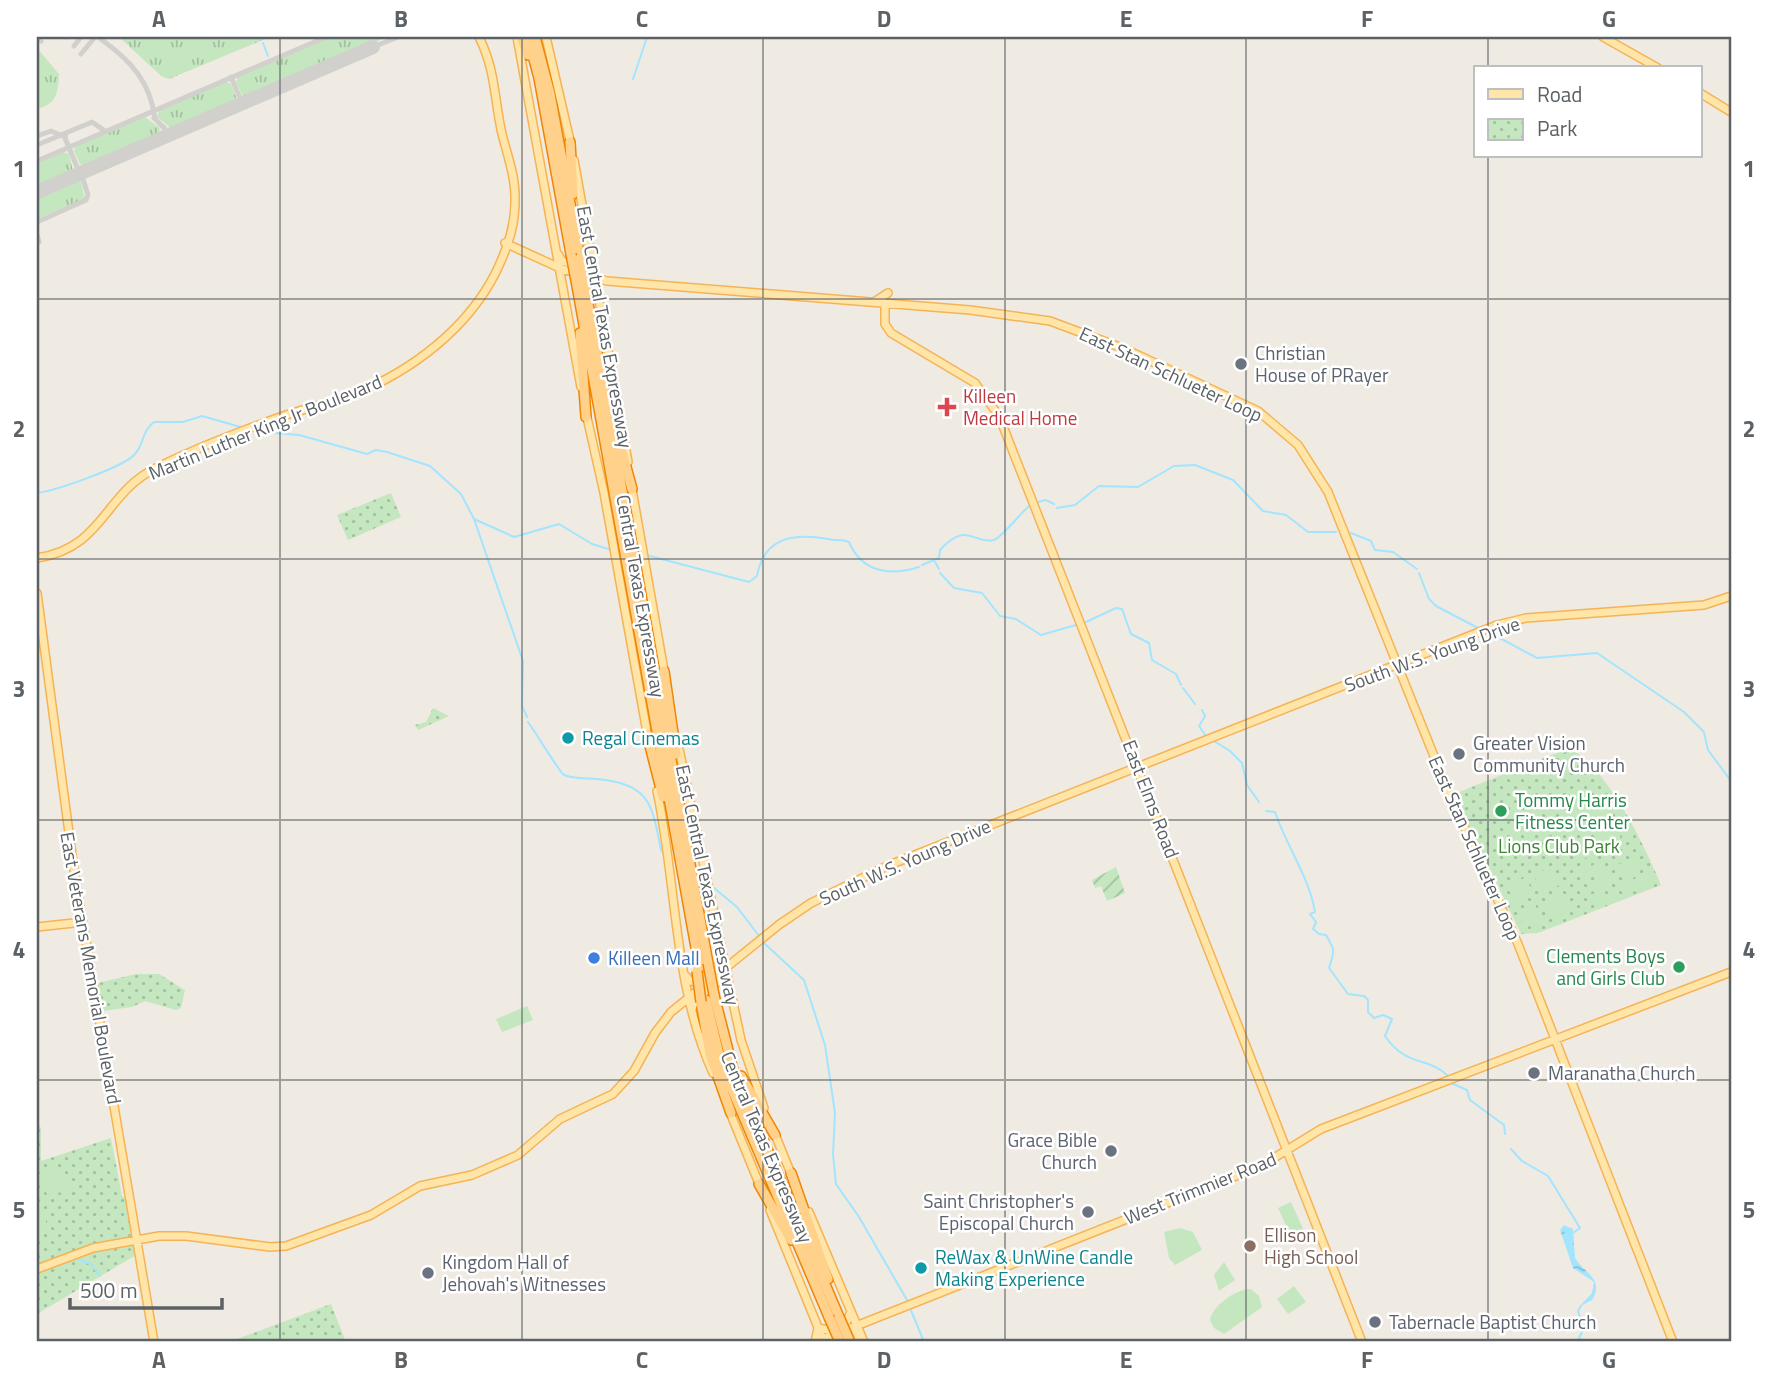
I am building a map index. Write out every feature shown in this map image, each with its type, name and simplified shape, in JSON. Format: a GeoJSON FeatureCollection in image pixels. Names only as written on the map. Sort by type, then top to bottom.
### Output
{"type":"FeatureCollection","features":[{"type":"Feature","properties":{"kind":"highway"},"geometry":{"type":"LineString","coordinates":[[519,37],[540,85]]}},
{"type":"Feature","properties":{"kind":"highway","name":"Central Texas Expressway"},"geometry":{"type":"LineString","coordinates":[[528,37],[604,393],[680,862],[702,968]]}},
{"type":"Feature","properties":{"kind":"highway","name":"Central Texas Expressway"},"geometry":{"type":"LineString","coordinates":[[535,37],[550,94],[573,220],[575,256]]}},
{"type":"Feature","properties":{"kind":"highway"},"geometry":{"type":"LineString","coordinates":[[570,142],[573,220]]}},
{"type":"Feature","properties":{"kind":"highway","name":"Central Texas Expressway"},"geometry":{"type":"LineString","coordinates":[[581,286],[578,296],[628,546]]}},
{"type":"Feature","properties":{"kind":"highway"},"geometry":{"type":"LineString","coordinates":[[578,296],[586,417]]}},
{"type":"Feature","properties":{"kind":"highway"},"geometry":{"type":"LineString","coordinates":[[604,393],[632,489]]}},
{"type":"Feature","properties":{"kind":"highway","name":"Central Texas Expressway"},"geometry":{"type":"LineString","coordinates":[[630,559],[687,846],[702,968],[721,1063],[812,1277],[850,1342]]}},
{"type":"Feature","properties":{"kind":"highway"},"geometry":{"type":"LineString","coordinates":[[664,671],[687,846]]}},
{"type":"Feature","properties":{"kind":"highway"},"geometry":{"type":"LineString","coordinates":[[648,734],[680,862]]}},
{"type":"Feature","properties":{"kind":"highway"},"geometry":{"type":"LineString","coordinates":[[702,968],[707,999],[710,1054],[731,1113]]}},
{"type":"Feature","properties":{"kind":"highway","name":"Central Texas Expressway"},"geometry":{"type":"LineString","coordinates":[[707,999],[733,1070],[834,1314],[840,1342]]}},
{"type":"Feature","properties":{"kind":"highway"},"geometry":{"type":"LineString","coordinates":[[721,1033],[739,1073],[775,1135]]}},
{"type":"Feature","properties":{"kind":"highway"},"geometry":{"type":"LineString","coordinates":[[791,1173],[819,1249],[834,1314]]}},
{"type":"Feature","properties":{"kind":"highway"},"geometry":{"type":"LineString","coordinates":[[760,1184],[812,1277]]}},
{"type":"Feature","properties":{"kind":"main road","name":"Martin Luther King Jr Boulevard"},"geometry":{"type":"LineString","coordinates":[[37,558],[73,547],[104,518],[119,493],[146,469],[261,423],[353,392],[403,364],[444,333],[472,304],[490,280],[507,244],[515,199],[499,122],[493,68],[479,37]]}},
{"type":"Feature","properties":{"kind":"main road","name":"East Central Texas Expressway"},"geometry":{"type":"LineString","coordinates":[[519,37],[586,417],[628,546],[648,734],[669,855],[677,933],[692,1009],[701,1047],[731,1113],[818,1328]]}},
{"type":"Feature","properties":{"kind":"main road","name":"East Central Texas Expressway"},"geometry":{"type":"LineString","coordinates":[[546,37],[592,251],[632,489],[628,546]]}},
{"type":"Feature","properties":{"kind":"main road"},"geometry":{"type":"LineString","coordinates":[[1603,37],[1654,66]]}},
{"type":"Feature","properties":{"kind":"main road"},"geometry":{"type":"LineString","coordinates":[[1702,94],[1731,112]]}},
{"type":"Feature","properties":{"kind":"main road","name":"East Stan Schlueter Loop"},"geometry":{"type":"LineString","coordinates":[[507,244],[539,260],[598,283],[610,280],[1006,313],[1066,326],[1242,403],[1269,419],[1297,444],[1323,481],[1448,791],[1509,922],[1672,1342]]}},
{"type":"Feature","properties":{"kind":"main road"},"geometry":{"type":"LineString","coordinates":[[539,260],[548,256],[555,247],[562,261],[583,267],[590,263],[592,251]]}},
{"type":"Feature","properties":{"kind":"main road"},"geometry":{"type":"LineString","coordinates":[[594,264],[610,280]]}},
{"type":"Feature","properties":{"kind":"main road"},"geometry":{"type":"LineString","coordinates":[[562,289],[564,281],[573,276],[598,283],[610,280]]}},
{"type":"Feature","properties":{"kind":"main road"},"geometry":{"type":"LineString","coordinates":[[872,302],[888,293],[898,304],[885,319]]}},
{"type":"Feature","properties":{"kind":"main road","name":"East Elms Road"},"geometry":{"type":"LineString","coordinates":[[872,302],[881,310],[891,333],[975,383],[993,403],[1362,1342]]}},
{"type":"Feature","properties":{"kind":"main road"},"geometry":{"type":"LineString","coordinates":[[885,303],[885,319]]}},
{"type":"Feature","properties":{"kind":"main road","name":"East Central Texas Expressway"},"geometry":{"type":"LineString","coordinates":[[630,559],[664,671],[687,795],[749,1070],[863,1342]]}},
{"type":"Feature","properties":{"kind":"main road","name":"East Veterans Memorial Boulevard"},"geometry":{"type":"LineString","coordinates":[[37,593],[82,919],[154,1342]]}},
{"type":"Feature","properties":{"kind":"main road","name":"South W.S. Young Drive"},"geometry":{"type":"LineString","coordinates":[[37,1269],[80,1252],[137,1240],[181,1236],[270,1247],[286,1246],[371,1215],[420,1186],[472,1175],[518,1155],[560,1119],[613,1094],[634,1071],[654,1033],[689,996],[805,906],[887,866],[1511,621],[1704,605],[1731,596]]}},
{"type":"Feature","properties":{"kind":"main road"},"geometry":{"type":"LineString","coordinates":[[37,927],[71,924],[82,919]]}},
{"type":"Feature","properties":{"kind":"main road"},"geometry":{"type":"LineString","coordinates":[[50,926],[82,919]]}},
{"type":"Feature","properties":{"kind":"main road"},"geometry":{"type":"LineString","coordinates":[[71,924],[85,934]]}},
{"type":"Feature","properties":{"kind":"main road"},"geometry":{"type":"LineString","coordinates":[[685,975],[690,981],[699,981],[721,963],[723,955],[729,959],[738,958],[729,982]]}},
{"type":"Feature","properties":{"kind":"main road","name":"West Trimmier Road"},"geometry":{"type":"LineString","coordinates":[[821,1341],[1261,1166],[1321,1129],[1731,972]]}},
{"type":"Feature","properties":{"kind":"main road"},"geometry":{"type":"LineString","coordinates":[[680,1004],[692,1009],[695,1000],[720,980],[725,981],[731,995]]}},
{"type":"Feature","properties":{"kind":"main road"},"geometry":{"type":"LineString","coordinates":[[821,1341],[818,1328],[828,1330],[846,1323],[851,1313],[867,1321],[863,1342]]}},
{"type":"Feature","properties":{"kind":"main road"},"geometry":{"type":"LineString","coordinates":[[833,1342],[854,1333],[863,1342]]}},
{"type":"Feature","properties":{"kind":"green space"},"geometry":{"type":"Polygon","coordinates":[[[119,37],[270,37],[169,79],[161,76],[119,37]]]}},
{"type":"Feature","properties":{"kind":"green space"},"geometry":{"type":"Polygon","coordinates":[[[332,37],[387,37],[247,97],[242,95],[236,82],[238,77],[332,37]]]}},
{"type":"Feature","properties":{"kind":"green space"},"geometry":{"type":"Polygon","coordinates":[[[37,48],[59,74],[55,97],[49,104],[37,109],[37,48]]]}},
{"type":"Feature","properties":{"kind":"green space"},"geometry":{"type":"Polygon","coordinates":[[[226,82],[231,84],[236,97],[234,102],[172,129],[157,117],[159,111],[226,82]]]}},
{"type":"Feature","properties":{"kind":"green space"},"geometry":{"type":"Polygon","coordinates":[[[145,117],[160,128],[158,135],[84,166],[80,164],[74,151],[76,146],[145,117]]]}},
{"type":"Feature","properties":{"kind":"green space"},"geometry":{"type":"Polygon","coordinates":[[[63,152],[69,154],[73,171],[37,187],[37,163],[63,152]]]}},
{"type":"Feature","properties":{"kind":"green space"},"geometry":{"type":"Polygon","coordinates":[[[76,180],[81,182],[85,199],[37,219],[37,197],[76,180]]]}},
{"type":"Feature","properties":{"kind":"green space"},"geometry":{"type":"Polygon","coordinates":[[[391,493],[401,517],[348,540],[337,515],[391,493]]]}},
{"type":"Feature","properties":{"kind":"green space"},"geometry":{"type":"Polygon","coordinates":[[[433,708],[449,716],[418,730],[415,725],[426,722],[433,708]]]}},
{"type":"Feature","properties":{"kind":"green space","name":"Lions Club Park"},"geometry":{"type":"Polygon","coordinates":[[[1569,748],[1583,758],[1611,789],[1635,830],[1661,885],[1538,933],[1521,934],[1454,794],[1569,748]]]}},
{"type":"Feature","properties":{"kind":"green space"},"geometry":{"type":"Polygon","coordinates":[[[1600,801],[1611,808],[1613,817],[1597,824],[1587,806],[1600,801]]]}},
{"type":"Feature","properties":{"kind":"green space"},"geometry":{"type":"Polygon","coordinates":[[[1580,809],[1585,828],[1568,835],[1564,820],[1570,812],[1580,809]]]}},
{"type":"Feature","properties":{"kind":"green space"},"geometry":{"type":"Polygon","coordinates":[[[1617,824],[1619,842],[1614,848],[1605,851],[1599,834],[1617,824]]]}},
{"type":"Feature","properties":{"kind":"green space"},"geometry":{"type":"Polygon","coordinates":[[[1589,836],[1598,854],[1583,859],[1575,853],[1572,843],[1589,836]]]}},
{"type":"Feature","properties":{"kind":"green space"},"geometry":{"type":"Polygon","coordinates":[[[1634,859],[1638,870],[1618,878],[1614,866],[1634,859]]]}},
{"type":"Feature","properties":{"kind":"green space"},"geometry":{"type":"Polygon","coordinates":[[[1604,861],[1607,871],[1586,878],[1582,869],[1604,861]]]}},
{"type":"Feature","properties":{"kind":"green space"},"geometry":{"type":"Polygon","coordinates":[[[1116,867],[1125,893],[1107,901],[1101,886],[1095,888],[1092,880],[1116,867]]]}},
{"type":"Feature","properties":{"kind":"green space"},"geometry":{"type":"Polygon","coordinates":[[[1548,869],[1556,875],[1560,885],[1542,892],[1533,874],[1548,869]]]}},
{"type":"Feature","properties":{"kind":"green space"},"geometry":{"type":"Polygon","coordinates":[[[1650,873],[1653,885],[1627,894],[1623,883],[1650,873]]]}},
{"type":"Feature","properties":{"kind":"green space"},"geometry":{"type":"Polygon","coordinates":[[[1609,875],[1612,884],[1591,892],[1588,883],[1609,875]]]}},
{"type":"Feature","properties":{"kind":"green space"},"geometry":{"type":"Polygon","coordinates":[[[1526,877],[1533,894],[1515,904],[1510,895],[1512,884],[1526,877]]]}},
{"type":"Feature","properties":{"kind":"green space"},"geometry":{"type":"Polygon","coordinates":[[[1616,891],[1619,900],[1598,907],[1595,898],[1616,891]]]}},
{"type":"Feature","properties":{"kind":"green space"},"geometry":{"type":"Polygon","coordinates":[[[1563,893],[1567,903],[1565,910],[1558,918],[1551,919],[1545,900],[1563,893]]]}},
{"type":"Feature","properties":{"kind":"green space"},"geometry":{"type":"Polygon","coordinates":[[[1535,904],[1543,923],[1531,927],[1521,921],[1517,911],[1535,904]]]}},
{"type":"Feature","properties":{"kind":"green space"},"geometry":{"type":"Polygon","coordinates":[[[136,974],[159,974],[185,990],[181,1008],[176,1010],[145,1001],[132,1007],[103,1011],[98,983],[136,974]]]}},
{"type":"Feature","properties":{"kind":"green space"},"geometry":{"type":"Polygon","coordinates":[[[527,1006],[533,1020],[502,1032],[496,1019],[527,1006]]]}},
{"type":"Feature","properties":{"kind":"green space"},"geometry":{"type":"Polygon","coordinates":[[[37,1122],[41,1128],[41,1161],[111,1138],[122,1196],[126,1199],[131,1238],[37,1266],[37,1122]]]}},
{"type":"Feature","properties":{"kind":"green space"},"geometry":{"type":"Polygon","coordinates":[[[50,1168],[68,1176],[73,1190],[47,1195],[39,1170],[50,1168]]]}},
{"type":"Feature","properties":{"kind":"green space"},"geometry":{"type":"Polygon","coordinates":[[[1291,1202],[1305,1233],[1292,1239],[1278,1208],[1291,1202]]]}},
{"type":"Feature","properties":{"kind":"green space"},"geometry":{"type":"Polygon","coordinates":[[[46,1210],[46,1229],[37,1243],[37,1213],[46,1210]]]}},
{"type":"Feature","properties":{"kind":"green space"},"geometry":{"type":"Polygon","coordinates":[[[1180,1228],[1193,1232],[1202,1250],[1175,1265],[1169,1258],[1164,1232],[1180,1228]]]}},
{"type":"Feature","properties":{"kind":"green space"},"geometry":{"type":"Polygon","coordinates":[[[134,1244],[136,1255],[37,1314],[37,1272],[76,1256],[134,1244]]]}},
{"type":"Feature","properties":{"kind":"green space"},"geometry":{"type":"Polygon","coordinates":[[[1224,1262],[1235,1280],[1219,1291],[1214,1275],[1224,1262]]]}},
{"type":"Feature","properties":{"kind":"green space"},"geometry":{"type":"Polygon","coordinates":[[[1294,1286],[1306,1302],[1288,1314],[1277,1299],[1294,1286]]]}},
{"type":"Feature","properties":{"kind":"green space"},"geometry":{"type":"Polygon","coordinates":[[[1251,1289],[1259,1296],[1262,1307],[1224,1334],[1214,1328],[1210,1320],[1215,1309],[1239,1291],[1251,1289]]]}},
{"type":"Feature","properties":{"kind":"green space"},"geometry":{"type":"Polygon","coordinates":[[[331,1304],[346,1342],[229,1342],[331,1304]]]}},
{"type":"Feature","properties":{"kind":"water"},"geometry":{"type":"Polygon","coordinates":[[[1564,1225],[1573,1229],[1575,1258],[1595,1281],[1592,1300],[1579,1307],[1592,1293],[1594,1282],[1573,1268],[1560,1230],[1564,1225]]]}},
{"type":"Feature","properties":{"kind":"waterway"},"geometry":{"type":"LineString","coordinates":[[633,79],[647,37]]}},
{"type":"Feature","properties":{"kind":"waterway"},"geometry":{"type":"LineString","coordinates":[[263,43],[268,56]]}},
{"type":"Feature","properties":{"kind":"waterway"},"geometry":{"type":"LineString","coordinates":[[37,493],[89,478],[128,459],[138,450],[147,429],[154,422],[183,422],[202,416],[244,428]]}},
{"type":"Feature","properties":{"kind":"waterway"},"geometry":{"type":"LineString","coordinates":[[252,431],[299,435],[367,454],[376,450],[387,452],[430,466],[461,494],[474,519],[514,537],[559,524],[592,544],[612,550]]}},
{"type":"Feature","properties":{"kind":"waterway"},"geometry":{"type":"LineString","coordinates":[[1057,508],[1075,505],[1099,486],[1138,487],[1174,466],[1195,465],[1233,480],[1263,511],[1286,515],[1308,532],[1336,532]]}},
{"type":"Feature","properties":{"kind":"waterway"},"geometry":{"type":"LineString","coordinates":[[1038,502],[1046,500],[1054,504]]}},
{"type":"Feature","properties":{"kind":"waterway"},"geometry":{"type":"LineString","coordinates":[[922,565],[939,558],[940,550],[957,536],[994,540],[1029,506]]}},
{"type":"Feature","properties":{"kind":"waterway"},"geometry":{"type":"LineString","coordinates":[[474,519],[523,661],[522,706],[527,717]]}},
{"type":"Feature","properties":{"kind":"waterway"},"geometry":{"type":"LineString","coordinates":[[1351,533],[1371,541],[1375,550],[1393,552],[1417,569]]}},
{"type":"Feature","properties":{"kind":"waterway"},"geometry":{"type":"LineString","coordinates":[[646,555],[749,582],[757,576],[766,553],[773,546],[792,538],[815,537],[849,542],[861,560],[878,570],[898,571],[919,567]]}},
{"type":"Feature","properties":{"kind":"waterway"},"geometry":{"type":"LineString","coordinates":[[935,562],[939,569]]}},
{"type":"Feature","properties":{"kind":"waterway"},"geometry":{"type":"LineString","coordinates":[[940,573],[954,588],[982,593],[1000,616],[1016,619],[1041,635],[1076,625]]}},
{"type":"Feature","properties":{"kind":"waterway"},"geometry":{"type":"LineString","coordinates":[[1419,573],[1429,599],[1436,606],[1478,628]]}},
{"type":"Feature","properties":{"kind":"waterway"},"geometry":{"type":"LineString","coordinates":[[1086,622],[1116,608],[1122,609],[1131,634],[1149,643],[1152,660],[1176,674],[1181,685]]}},
{"type":"Feature","properties":{"kind":"waterway"},"geometry":{"type":"LineString","coordinates":[[1496,636],[1537,658],[1597,653],[1684,712],[1704,732],[1708,750],[1731,781]]}},
{"type":"Feature","properties":{"kind":"waterway"},"geometry":{"type":"LineString","coordinates":[[1183,688],[1195,704]]}},
{"type":"Feature","properties":{"kind":"waterway"},"geometry":{"type":"LineString","coordinates":[[1202,710],[1205,716],[1199,726],[1206,736]]}},
{"type":"Feature","properties":{"kind":"waterway"},"geometry":{"type":"LineString","coordinates":[[528,722],[564,775],[615,782],[639,792],[651,809],[664,854]]}},
{"type":"Feature","properties":{"kind":"waterway"},"geometry":{"type":"LineString","coordinates":[[1214,741],[1242,763],[1247,785],[1259,802]]}},
{"type":"Feature","properties":{"kind":"waterway"},"geometry":{"type":"LineString","coordinates":[[1266,811],[1275,812],[1308,887],[1315,912],[1310,914],[1316,922],[1313,929],[1326,935],[1333,948],[1329,968],[1348,994],[1364,996],[1368,1000],[1368,1012],[1374,1018],[1383,1015],[1392,1019],[1385,1036],[1393,1046],[1401,1053],[1433,1066],[1448,1076]]}},
{"type":"Feature","properties":{"kind":"waterway"},"geometry":{"type":"LineString","coordinates":[[714,888],[737,907],[759,936]]}},
{"type":"Feature","properties":{"kind":"waterway"},"geometry":{"type":"LineString","coordinates":[[764,943],[804,980],[825,1045],[835,1113],[833,1154],[836,1184],[859,1217],[907,1300]]}},
{"type":"Feature","properties":{"kind":"waterway"},"geometry":{"type":"LineString","coordinates":[[1451,1083],[1467,1090],[1470,1100],[1504,1125],[1505,1134]]}},
{"type":"Feature","properties":{"kind":"waterway"},"geometry":{"type":"LineString","coordinates":[[1511,1149],[1522,1161],[1548,1176],[1580,1228],[1573,1233]]}},
{"type":"Feature","properties":{"kind":"waterway"},"geometry":{"type":"LineString","coordinates":[[79,1260],[91,1264],[100,1276]]}},
{"type":"Feature","properties":{"kind":"waterway"},"geometry":{"type":"LineString","coordinates":[[1581,1306],[1578,1311],[1582,1324]]}},
{"type":"Feature","properties":{"kind":"waterway"},"geometry":{"type":"LineString","coordinates":[[910,1308],[924,1342]]}},
{"type":"Feature","properties":{"kind":"waterway"},"geometry":{"type":"LineString","coordinates":[[1577,1342],[1584,1328]]}},
{"type":"Feature","properties":{"kind":"taxiway"},"geometry":{"type":"LineString","coordinates":[[37,37],[41,41]]}},
{"type":"Feature","properties":{"kind":"taxiway"},"geometry":{"type":"LineString","coordinates":[[74,46],[81,37]]}},
{"type":"Feature","properties":{"kind":"taxiway"},"geometry":{"type":"LineString","coordinates":[[81,54],[95,37]]}},
{"type":"Feature","properties":{"kind":"taxiway"},"geometry":{"type":"LineString","coordinates":[[98,37],[124,58],[138,74],[148,93],[156,120]]}},
{"type":"Feature","properties":{"kind":"taxiway"},"geometry":{"type":"LineString","coordinates":[[37,161],[326,37]]}},
{"type":"Feature","properties":{"kind":"taxiway"},"geometry":{"type":"LineString","coordinates":[[373,47],[398,37]]}},
{"type":"Feature","properties":{"kind":"taxiway"},"geometry":{"type":"LineString","coordinates":[[231,77],[242,103]]}},
{"type":"Feature","properties":{"kind":"taxiway"},"geometry":{"type":"LineString","coordinates":[[154,118],[168,132],[177,131]]}},
{"type":"Feature","properties":{"kind":"taxiway"},"geometry":{"type":"LineString","coordinates":[[37,145],[92,122],[105,131]]}},
{"type":"Feature","properties":{"kind":"taxiway"},"geometry":{"type":"LineString","coordinates":[[159,139],[165,133],[164,127]]}},
{"type":"Feature","properties":{"kind":"taxiway"},"geometry":{"type":"LineString","coordinates":[[37,136],[51,131],[63,136]]}},
{"type":"Feature","properties":{"kind":"taxiway"},"geometry":{"type":"LineString","coordinates":[[66,133],[65,138],[77,167],[85,170]]}},
{"type":"Feature","properties":{"kind":"taxiway"},"geometry":{"type":"LineString","coordinates":[[78,168],[73,176],[82,179]]}},
{"type":"Feature","properties":{"kind":"taxiway"},"geometry":{"type":"LineString","coordinates":[[37,222],[86,200],[88,195],[82,176],[92,168]]}},
{"type":"Feature","properties":{"kind":"taxiway"},"geometry":{"type":"LineString","coordinates":[[37,235],[39,242]]}},
{"type":"Feature","properties":{"kind":"runway"},"geometry":{"type":"LineString","coordinates":[[37,192],[373,47]]}},
{"type":"Feature","properties":{"kind":"place","name":"Christian House of PRayer"},"geometry":{"type":"Point","coordinates":[1241,364]}},
{"type":"Feature","properties":{"kind":"place","name":"Killeen Medical Home"},"geometry":{"type":"Point","coordinates":[947,407]}},
{"type":"Feature","properties":{"kind":"place","name":"Regal Cinemas"},"geometry":{"type":"Point","coordinates":[568,738]}},
{"type":"Feature","properties":{"kind":"place","name":"Greater Vision Community Church"},"geometry":{"type":"Point","coordinates":[1459,754]}},
{"type":"Feature","properties":{"kind":"place","name":"Tommy Harris Fitness Center"},"geometry":{"type":"Point","coordinates":[1501,811]}},
{"type":"Feature","properties":{"kind":"place","name":"Killeen Mall"},"geometry":{"type":"Point","coordinates":[594,958]}},
{"type":"Feature","properties":{"kind":"place","name":"Clements Boys and Girls Club"},"geometry":{"type":"Point","coordinates":[1679,967]}},
{"type":"Feature","properties":{"kind":"place","name":"Maranatha Church"},"geometry":{"type":"Point","coordinates":[1534,1073]}},
{"type":"Feature","properties":{"kind":"place","name":"Grace Bible Church"},"geometry":{"type":"Point","coordinates":[1111,1151]}},
{"type":"Feature","properties":{"kind":"place","name":"Saint Christopher's Episcopal Church"},"geometry":{"type":"Point","coordinates":[1088,1212]}},
{"type":"Feature","properties":{"kind":"place","name":"Ellison High School"},"geometry":{"type":"Point","coordinates":[1250,1246]}},
{"type":"Feature","properties":{"kind":"place","name":"ReWax & UnWine Candle Making Experience"},"geometry":{"type":"Point","coordinates":[921,1268]}},
{"type":"Feature","properties":{"kind":"place","name":"Kingdom Hall of Jehovah's Witnesses"},"geometry":{"type":"Point","coordinates":[428,1273]}},
{"type":"Feature","properties":{"kind":"place","name":"Tabernacle Baptist Church"},"geometry":{"type":"Point","coordinates":[1375,1322]}}]}
